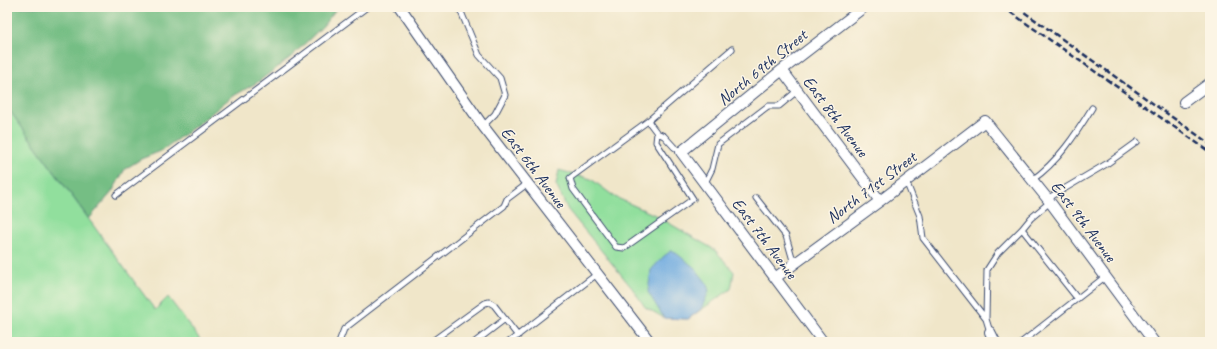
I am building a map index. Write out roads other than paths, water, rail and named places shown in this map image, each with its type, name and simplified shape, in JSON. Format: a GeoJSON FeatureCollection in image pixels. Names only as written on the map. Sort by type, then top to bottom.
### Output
{"type":"FeatureCollection","features":[{"type":"Feature","properties":{"kind":"street","name":"East 6th Avenue"},"geometry":{"type":"LineString","coordinates":[[400,7],[483,126],[650,342]]}},
{"type":"Feature","properties":{"kind":"street","name":"North 69th Street"},"geometry":{"type":"LineString","coordinates":[[681,152],[782,70],[864,7]]}},
{"type":"Feature","properties":{"kind":"street","name":"East 8th Avenue"},"geometry":{"type":"LineString","coordinates":[[782,70],[880,200]]}},
{"type":"Feature","properties":{"kind":"street"},"geometry":{"type":"LineString","coordinates":[[1184,102],[1210,83]]}},
{"type":"Feature","properties":{"kind":"street","name":"North 71st Street"},"geometry":{"type":"LineString","coordinates":[[775,278],[985,121]]}},
{"type":"Feature","properties":{"kind":"street","name":"East 9th Avenue"},"geometry":{"type":"LineString","coordinates":[[985,121],[1048,200],[1154,342]]}},
{"type":"Feature","properties":{"kind":"street","name":"East 7th Avenue"},"geometry":{"type":"LineString","coordinates":[[681,152],[823,342]]}},
{"type":"Feature","properties":{"kind":"street"},"geometry":{"type":"LineString","coordinates":[[990,332],[995,342]]}},
{"type":"Feature","properties":{"kind":"lane"},"geometry":{"type":"LineString","coordinates":[[116,195],[367,7]]}},
{"type":"Feature","properties":{"kind":"lane"},"geometry":{"type":"LineString","coordinates":[[459,7],[480,55],[500,78],[505,95],[495,114],[483,126]]}},
{"type":"Feature","properties":{"kind":"lane"},"geometry":{"type":"LineString","coordinates":[[657,133],[656,142],[693,199],[624,248],[616,247],[574,189],[570,178],[648,121],[732,49]]}},
{"type":"Feature","properties":{"kind":"lane"},"geometry":{"type":"LineString","coordinates":[[704,184],[712,169],[718,144],[768,106],[779,106],[797,91]]}},
{"type":"Feature","properties":{"kind":"lane"},"geometry":{"type":"LineString","coordinates":[[1032,180],[1042,173],[1059,154],[1076,133],[1092,108]]}},
{"type":"Feature","properties":{"kind":"lane"},"geometry":{"type":"LineString","coordinates":[[648,121],[657,133],[664,136],[681,152]]}},
{"type":"Feature","properties":{"kind":"lane"},"geometry":{"type":"LineString","coordinates":[[990,332],[986,319],[987,270],[998,253],[1048,200],[1108,163],[1137,142]]}},
{"type":"Feature","properties":{"kind":"lane"},"geometry":{"type":"LineString","coordinates":[[906,181],[920,216],[923,238],[986,319]]}},
{"type":"Feature","properties":{"kind":"lane"},"geometry":{"type":"LineString","coordinates":[[339,342],[344,329],[504,206],[507,199],[527,184]]}},
{"type":"Feature","properties":{"kind":"lane"},"geometry":{"type":"LineString","coordinates":[[756,198],[786,236],[794,264]]}},
{"type":"Feature","properties":{"kind":"lane"},"geometry":{"type":"LineString","coordinates":[[1022,228],[1077,298]]}},
{"type":"Feature","properties":{"kind":"lane"},"geometry":{"type":"LineString","coordinates":[[509,342],[597,274]]}},
{"type":"Feature","properties":{"kind":"lane"},"geometry":{"type":"LineString","coordinates":[[1022,342],[1106,276]]}},
{"type":"Feature","properties":{"kind":"lane"},"geometry":{"type":"LineString","coordinates":[[431,342],[485,303],[490,302],[518,336]]}},
{"type":"Feature","properties":{"kind":"lane"},"geometry":{"type":"LineString","coordinates":[[475,342],[505,319]]}},
{"type":"Feature","properties":{"kind":"water"},"geometry":{"type":"Polygon","coordinates":[[[672,250],[695,268],[706,282],[709,291],[701,309],[688,319],[664,318],[648,292],[651,270],[672,250]]]}},
{"type":"Feature","properties":{"kind":"railway"},"geometry":{"type":"LineString","coordinates":[[1003,7],[1210,152]]}},
{"type":"Feature","properties":{"kind":"railway"},"geometry":{"type":"LineString","coordinates":[[1017,7],[1210,144]]}}]}
